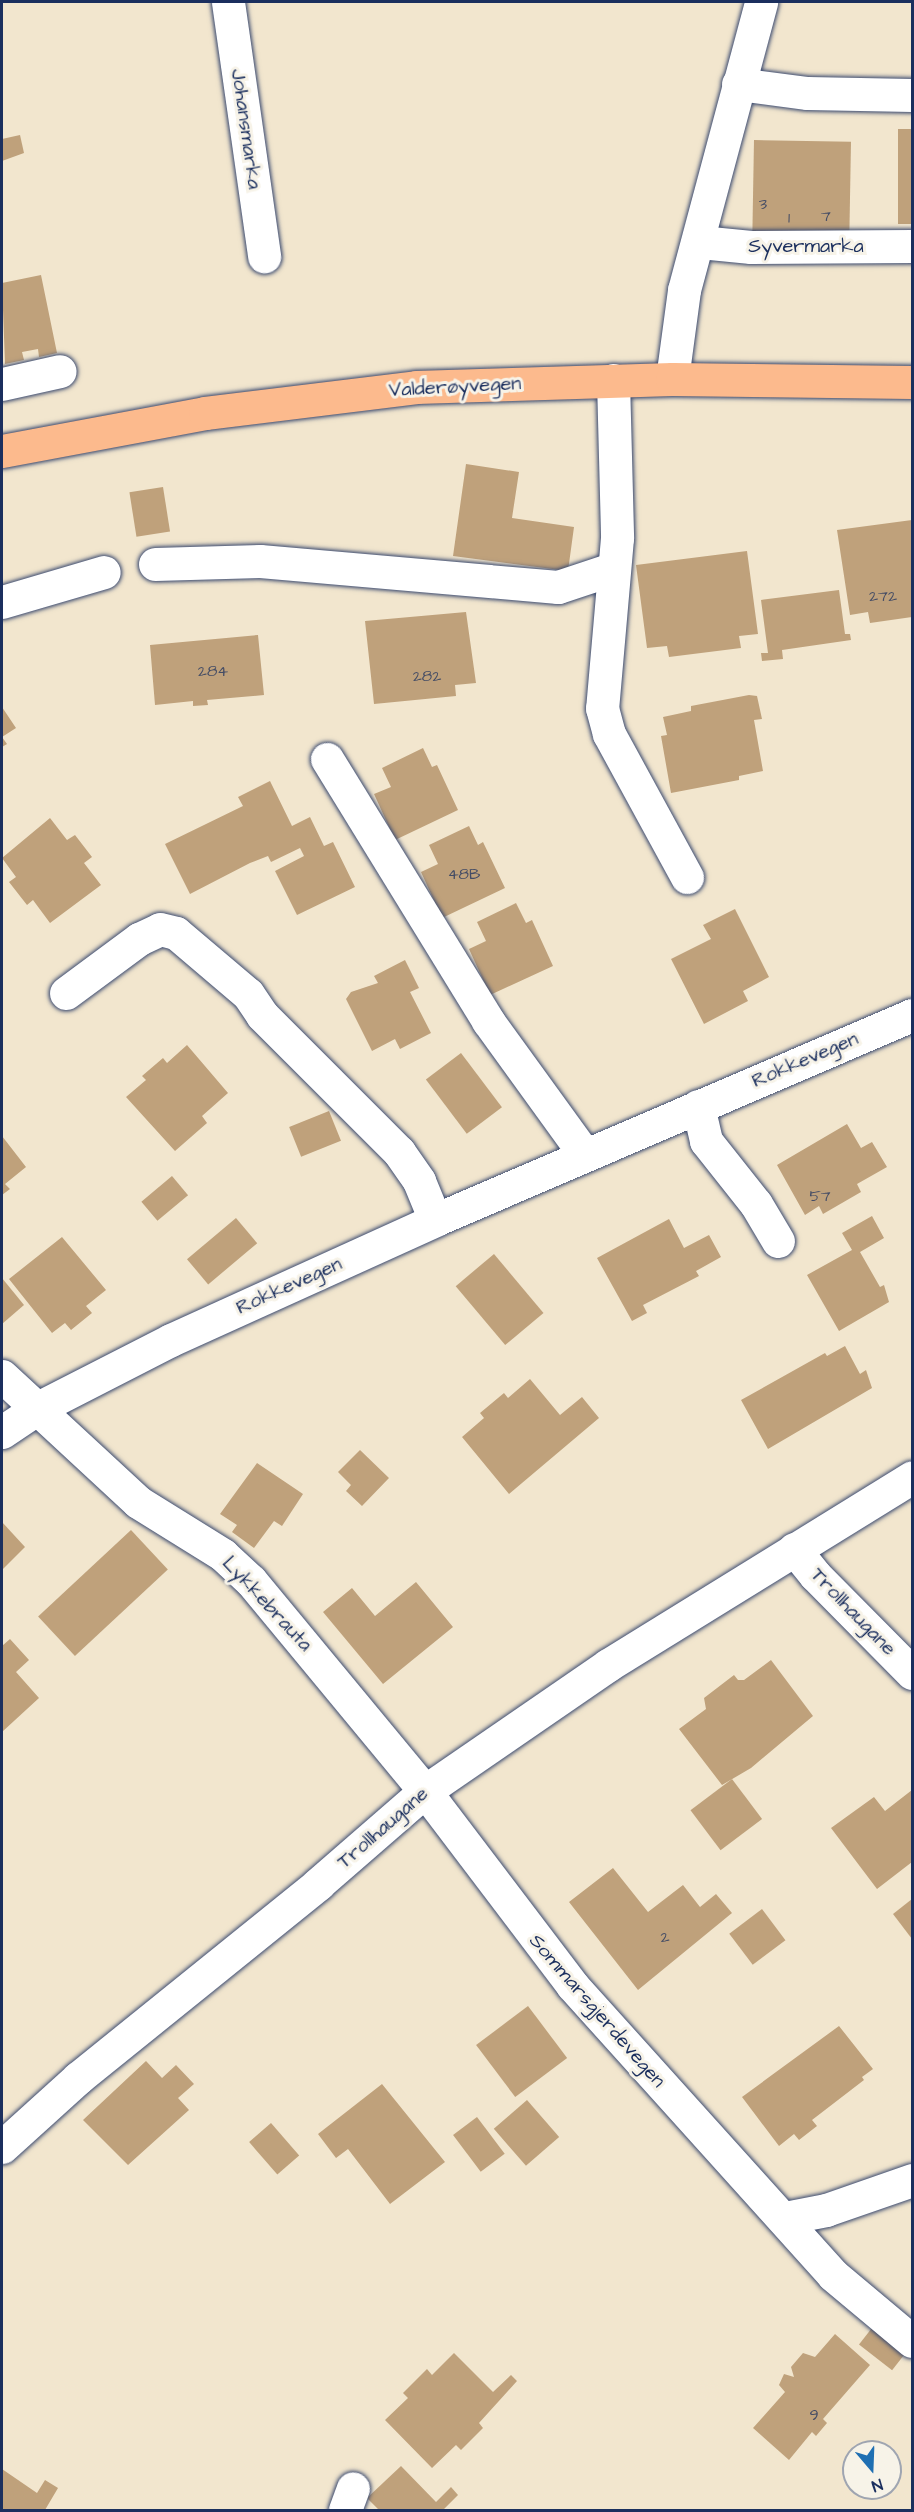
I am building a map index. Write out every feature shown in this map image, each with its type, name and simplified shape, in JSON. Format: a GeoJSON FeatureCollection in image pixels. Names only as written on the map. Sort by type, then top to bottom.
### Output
{"type":"FeatureCollection","features":[{"type":"Feature","properties":{"kind":"main road","name":"Valderøyvegen"},"geometry":{"type":"LineString","coordinates":[[2,451],[205,413],[404,388],[672,379],[912,382]]}},
{"type":"Feature","properties":{"kind":"street","name":"Johansmarka"},"geometry":{"type":"LineString","coordinates":[[228,2],[264,256]]}},
{"type":"Feature","properties":{"kind":"street"},"geometry":{"type":"LineString","coordinates":[[672,379],[684,290],[700,242],[738,84],[761,2]]}},
{"type":"Feature","properties":{"kind":"street"},"geometry":{"type":"LineString","coordinates":[[738,84],[807,93],[912,95]]}},
{"type":"Feature","properties":{"kind":"street","name":"Syvermarka"},"geometry":{"type":"LineString","coordinates":[[700,242],[751,247],[912,246]]}},
{"type":"Feature","properties":{"kind":"street"},"geometry":{"type":"LineString","coordinates":[[2,384],[60,371]]}},
{"type":"Feature","properties":{"kind":"street"},"geometry":{"type":"LineString","coordinates":[[613,380],[617,538],[612,569],[614,600],[603,677],[603,719],[687,877]]}},
{"type":"Feature","properties":{"kind":"street"},"geometry":{"type":"LineString","coordinates":[[155,564],[260,561],[558,587],[612,569]]}},
{"type":"Feature","properties":{"kind":"street"},"geometry":{"type":"LineString","coordinates":[[2,603],[104,572]]}},
{"type":"Feature","properties":{"kind":"street"},"geometry":{"type":"LineString","coordinates":[[327,759],[488,1021],[585,1155]]}},
{"type":"Feature","properties":{"kind":"street"},"geometry":{"type":"LineString","coordinates":[[66,993],[140,939],[160,929],[176,933],[248,994],[261,1015],[399,1152],[419,1182],[435,1220]]}},
{"type":"Feature","properties":{"kind":"street","name":"Rokkevegen"},"geometry":{"type":"LineString","coordinates":[[2,1432],[38,1408],[171,1340],[435,1220],[912,1015]]}},
{"type":"Feature","properties":{"kind":"street"},"geometry":{"type":"LineString","coordinates":[[698,1106],[706,1141],[756,1204],[778,1241]]}},
{"type":"Feature","properties":{"kind":"street","name":"Lykkebrauta"},"geometry":{"type":"LineString","coordinates":[[2,1376],[138,1502],[223,1555],[251,1581],[425,1791]]}},
{"type":"Feature","properties":{"kind":"street","name":"Trollhaugane"},"geometry":{"type":"LineString","coordinates":[[2,2147],[78,2078],[318,1884],[425,1791],[608,1665],[912,1477]]}},
{"type":"Feature","properties":{"kind":"street","name":"Trollhaugane"},"geometry":{"type":"LineString","coordinates":[[794,1549],[815,1575],[912,1673]]}},
{"type":"Feature","properties":{"kind":"street","name":"Sommarsgjerdevegen"},"geometry":{"type":"LineString","coordinates":[[425,1791],[572,1984],[785,2218],[833,2275],[912,2341]]}},
{"type":"Feature","properties":{"kind":"street"},"geometry":{"type":"LineString","coordinates":[[785,2218],[826,2210],[912,2180]]}},
{"type":"Feature","properties":{"kind":"building"},"geometry":{"type":"Polygon","coordinates":[[[898,129],[912,129],[912,224],[898,224],[898,129]]]}},
{"type":"Feature","properties":{"kind":"building"},"geometry":{"type":"Polygon","coordinates":[[[20,135],[24,153],[2,161],[2,139],[20,135]]]}},
{"type":"Feature","properties":{"kind":"building"},"geometry":{"type":"Polygon","coordinates":[[[754,140],[851,142],[849,237],[752,235],[754,140]]]}},
{"type":"Feature","properties":{"kind":"building"},"geometry":{"type":"Polygon","coordinates":[[[41,275],[57,353],[39,357],[38,349],[22,352],[24,360],[5,364],[2,283],[41,275]]]}},
{"type":"Feature","properties":{"kind":"building"},"geometry":{"type":"Polygon","coordinates":[[[466,464],[519,472],[512,518],[574,527],[568,571],[453,556],[466,464]]]}},
{"type":"Feature","properties":{"kind":"building"},"geometry":{"type":"Polygon","coordinates":[[[163,487],[170,531],[136,537],[129,492],[163,487]]]}},
{"type":"Feature","properties":{"kind":"building"},"geometry":{"type":"Polygon","coordinates":[[[912,520],[912,617],[870,623],[868,612],[850,615],[837,530],[912,520]]]}},
{"type":"Feature","properties":{"kind":"building"},"geometry":{"type":"Polygon","coordinates":[[[747,551],[758,634],[739,636],[741,648],[669,657],[667,646],[647,648],[636,565],[747,551]]]}},
{"type":"Feature","properties":{"kind":"building"},"geometry":{"type":"Polygon","coordinates":[[[839,590],[845,634],[850,634],[851,640],[782,650],[783,659],[762,661],[761,653],[768,653],[761,600],[839,590]]]}},
{"type":"Feature","properties":{"kind":"building"},"geometry":{"type":"Polygon","coordinates":[[[466,612],[476,683],[455,685],[456,696],[374,704],[365,621],[466,612]]]}},
{"type":"Feature","properties":{"kind":"building"},"geometry":{"type":"Polygon","coordinates":[[[258,635],[264,695],[207,700],[208,705],[193,706],[193,701],[155,705],[150,645],[258,635]]]}},
{"type":"Feature","properties":{"kind":"building"},"geometry":{"type":"Polygon","coordinates":[[[749,695],[757,696],[762,719],[754,720],[763,771],[739,776],[739,780],[671,793],[661,736],[667,735],[663,717],[691,711],[691,706],[749,695]]]}},
{"type":"Feature","properties":{"kind":"building"},"geometry":{"type":"Polygon","coordinates":[[[2,707],[16,728],[2,737],[2,707]]]}},
{"type":"Feature","properties":{"kind":"building"},"geometry":{"type":"Polygon","coordinates":[[[2,737],[7,744],[2,747],[2,737]]]}},
{"type":"Feature","properties":{"kind":"building"},"geometry":{"type":"Polygon","coordinates":[[[423,748],[432,767],[437,765],[458,810],[395,840],[374,794],[391,787],[382,768],[423,748]]]}},
{"type":"Feature","properties":{"kind":"building"},"geometry":{"type":"Polygon","coordinates":[[[270,781],[292,826],[310,817],[324,846],[333,842],[355,887],[297,915],[275,871],[304,856],[300,848],[271,862],[268,856],[250,863],[190,894],[165,844],[243,806],[238,797],[270,781]]]}},
{"type":"Feature","properties":{"kind":"building"},"geometry":{"type":"Polygon","coordinates":[[[50,818],[67,840],[75,835],[92,857],[84,863],[101,885],[50,923],[33,900],[27,905],[9,882],[16,877],[2,858],[50,818]]]}},
{"type":"Feature","properties":{"kind":"building"},"geometry":{"type":"Polygon","coordinates":[[[469,826],[478,845],[483,842],[505,888],[442,918],[421,872],[438,864],[429,845],[469,826]]]}},
{"type":"Feature","properties":{"kind":"building"},"geometry":{"type":"Polygon","coordinates":[[[516,903],[526,923],[532,920],[553,966],[490,995],[469,949],[486,941],[477,922],[516,903]]]}},
{"type":"Feature","properties":{"kind":"building"},"geometry":{"type":"Polygon","coordinates":[[[735,909],[769,977],[743,991],[748,1001],[704,1024],[671,959],[711,939],[703,925],[735,909]]]}},
{"type":"Feature","properties":{"kind":"building"},"geometry":{"type":"Polygon","coordinates":[[[405,960],[419,988],[410,992],[431,1033],[400,1049],[395,1039],[372,1051],[346,999],[351,992],[378,983],[374,976],[405,960]]]}},
{"type":"Feature","properties":{"kind":"building"},"geometry":{"type":"Polygon","coordinates":[[[187,1045],[228,1093],[202,1116],[207,1123],[175,1151],[126,1097],[146,1080],[142,1076],[163,1058],[167,1063],[187,1045]]]}},
{"type":"Feature","properties":{"kind":"building"},"geometry":{"type":"Polygon","coordinates":[[[461,1053],[502,1107],[467,1134],[426,1079],[461,1053]]]}},
{"type":"Feature","properties":{"kind":"building"},"geometry":{"type":"Polygon","coordinates":[[[329,1111],[341,1141],[301,1157],[289,1127],[329,1111]]]}},
{"type":"Feature","properties":{"kind":"building"},"geometry":{"type":"Polygon","coordinates":[[[847,1124],[861,1148],[872,1142],[887,1167],[857,1184],[861,1192],[823,1214],[819,1206],[805,1215],[777,1165],[847,1124]]]}},
{"type":"Feature","properties":{"kind":"building"},"geometry":{"type":"Polygon","coordinates":[[[2,1136],[26,1167],[5,1184],[10,1189],[2,1195],[2,1136]]]}},
{"type":"Feature","properties":{"kind":"building"},"geometry":{"type":"Polygon","coordinates":[[[172,1176],[188,1195],[157,1221],[141,1202],[172,1176]]]}},
{"type":"Feature","properties":{"kind":"building"},"geometry":{"type":"Polygon","coordinates":[[[872,1216],[884,1238],[860,1252],[880,1287],[884,1285],[889,1302],[839,1331],[807,1275],[852,1250],[842,1233],[872,1216]]]}},
{"type":"Feature","properties":{"kind":"building"},"geometry":{"type":"Polygon","coordinates":[[[236,1218],[257,1243],[208,1284],[187,1259],[236,1218]]]}},
{"type":"Feature","properties":{"kind":"building"},"geometry":{"type":"Polygon","coordinates":[[[669,1219],[684,1248],[709,1235],[721,1257],[696,1271],[699,1276],[643,1305],[647,1313],[632,1321],[597,1258],[669,1219]]]}},
{"type":"Feature","properties":{"kind":"building"},"geometry":{"type":"Polygon","coordinates":[[[62,1237],[106,1290],[86,1306],[92,1313],[71,1330],[65,1323],[52,1333],[9,1279],[62,1237]]]}},
{"type":"Feature","properties":{"kind":"building"},"geometry":{"type":"Polygon","coordinates":[[[494,1254],[543,1313],[505,1345],[456,1286],[494,1254]]]}},
{"type":"Feature","properties":{"kind":"building"},"geometry":{"type":"Polygon","coordinates":[[[2,1278],[24,1305],[2,1324],[2,1278]]]}},
{"type":"Feature","properties":{"kind":"building"},"geometry":{"type":"Polygon","coordinates":[[[845,1346],[860,1374],[866,1370],[872,1388],[768,1449],[741,1400],[825,1353],[827,1356],[845,1346]]]}},
{"type":"Feature","properties":{"kind":"building"},"geometry":{"type":"Polygon","coordinates":[[[530,1379],[560,1415],[582,1397],[599,1418],[509,1494],[462,1437],[484,1418],[480,1413],[504,1393],[508,1398],[530,1379]]]}},
{"type":"Feature","properties":{"kind":"building"},"geometry":{"type":"Polygon","coordinates":[[[360,1450],[389,1478],[362,1506],[346,1491],[351,1485],[338,1472],[360,1450]]]}},
{"type":"Feature","properties":{"kind":"building"},"geometry":{"type":"Polygon","coordinates":[[[257,1463],[303,1494],[282,1526],[274,1521],[254,1548],[232,1532],[237,1525],[220,1514],[257,1463]]]}},
{"type":"Feature","properties":{"kind":"building"},"geometry":{"type":"Polygon","coordinates":[[[2,1522],[25,1547],[2,1570],[2,1522]]]}},
{"type":"Feature","properties":{"kind":"building"},"geometry":{"type":"Polygon","coordinates":[[[131,1530],[168,1569],[75,1656],[38,1617],[131,1530]]]}},
{"type":"Feature","properties":{"kind":"building"},"geometry":{"type":"Polygon","coordinates":[[[416,1582],[453,1627],[383,1684],[323,1612],[352,1588],[375,1616],[416,1582]]]}},
{"type":"Feature","properties":{"kind":"building"},"geometry":{"type":"Polygon","coordinates":[[[10,1639],[29,1660],[16,1672],[39,1698],[2,1732],[2,1646],[10,1639]]]}},
{"type":"Feature","properties":{"kind":"building"},"geometry":{"type":"Polygon","coordinates":[[[771,1660],[813,1716],[751,1768],[722,1785],[679,1729],[706,1709],[704,1698],[734,1675],[738,1680],[744,1680],[771,1660]]]}},
{"type":"Feature","properties":{"kind":"building"},"geometry":{"type":"Polygon","coordinates":[[[732,1779],[762,1819],[721,1850],[690,1810],[732,1779]]]}},
{"type":"Feature","properties":{"kind":"building"},"geometry":{"type":"Polygon","coordinates":[[[912,1790],[912,1862],[877,1889],[831,1828],[874,1797],[885,1811],[912,1790]]]}},
{"type":"Feature","properties":{"kind":"building"},"geometry":{"type":"Polygon","coordinates":[[[613,1868],[648,1912],[683,1885],[700,1907],[716,1894],[732,1913],[638,1990],[569,1902],[613,1868]]]}},
{"type":"Feature","properties":{"kind":"building"},"geometry":{"type":"Polygon","coordinates":[[[912,1899],[912,1939],[893,1914],[912,1899]]]}},
{"type":"Feature","properties":{"kind":"building"},"geometry":{"type":"Polygon","coordinates":[[[762,1909],[785,1940],[753,1965],[729,1934],[762,1909]]]}},
{"type":"Feature","properties":{"kind":"building"},"geometry":{"type":"Polygon","coordinates":[[[528,2006],[567,2058],[515,2097],[476,2045],[528,2006]]]}},
{"type":"Feature","properties":{"kind":"building"},"geometry":{"type":"Polygon","coordinates":[[[839,2026],[873,2069],[862,2077],[864,2080],[812,2120],[817,2126],[799,2140],[794,2134],[779,2146],[742,2097],[839,2026]]]}},
{"type":"Feature","properties":{"kind":"building"},"geometry":{"type":"Polygon","coordinates":[[[146,2061],[162,2078],[176,2065],[194,2084],[178,2098],[189,2110],[128,2165],[83,2120],[146,2061]]]}},
{"type":"Feature","properties":{"kind":"building"},"geometry":{"type":"Polygon","coordinates":[[[382,2084],[445,2162],[390,2204],[348,2149],[336,2158],[318,2134],[382,2084]]]}},
{"type":"Feature","properties":{"kind":"building"},"geometry":{"type":"Polygon","coordinates":[[[527,2100],[559,2137],[526,2166],[494,2129],[527,2100]]]}},
{"type":"Feature","properties":{"kind":"building"},"geometry":{"type":"Polygon","coordinates":[[[477,2117],[505,2154],[481,2172],[453,2135],[477,2117]]]}},
{"type":"Feature","properties":{"kind":"building"},"geometry":{"type":"Polygon","coordinates":[[[271,2123],[299,2155],[277,2174],[249,2142],[271,2123]]]}},
{"type":"Feature","properties":{"kind":"building"},"geometry":{"type":"Polygon","coordinates":[[[875,2324],[908,2350],[892,2370],[859,2344],[875,2324]]]}},
{"type":"Feature","properties":{"kind":"building"},"geometry":{"type":"Polygon","coordinates":[[[835,2334],[870,2365],[823,2419],[827,2423],[816,2436],[812,2432],[789,2460],[753,2428],[785,2392],[779,2385],[784,2374],[794,2377],[791,2367],[803,2353],[815,2357],[835,2334]]]}},
{"type":"Feature","properties":{"kind":"building"},"geometry":{"type":"Polygon","coordinates":[[[454,2353],[493,2392],[511,2375],[517,2381],[479,2423],[483,2428],[461,2450],[456,2445],[432,2468],[385,2420],[408,2398],[403,2393],[427,2369],[432,2375],[454,2353]]]}},
{"type":"Feature","properties":{"kind":"building"},"geometry":{"type":"Polygon","coordinates":[[[401,2466],[436,2502],[451,2487],[458,2495],[443,2510],[379,2510],[367,2498],[401,2466]]]}},
{"type":"Feature","properties":{"kind":"building"},"geometry":{"type":"Polygon","coordinates":[[[2,2469],[37,2493],[45,2480],[58,2488],[45,2510],[2,2510],[2,2469]]]}}]}
